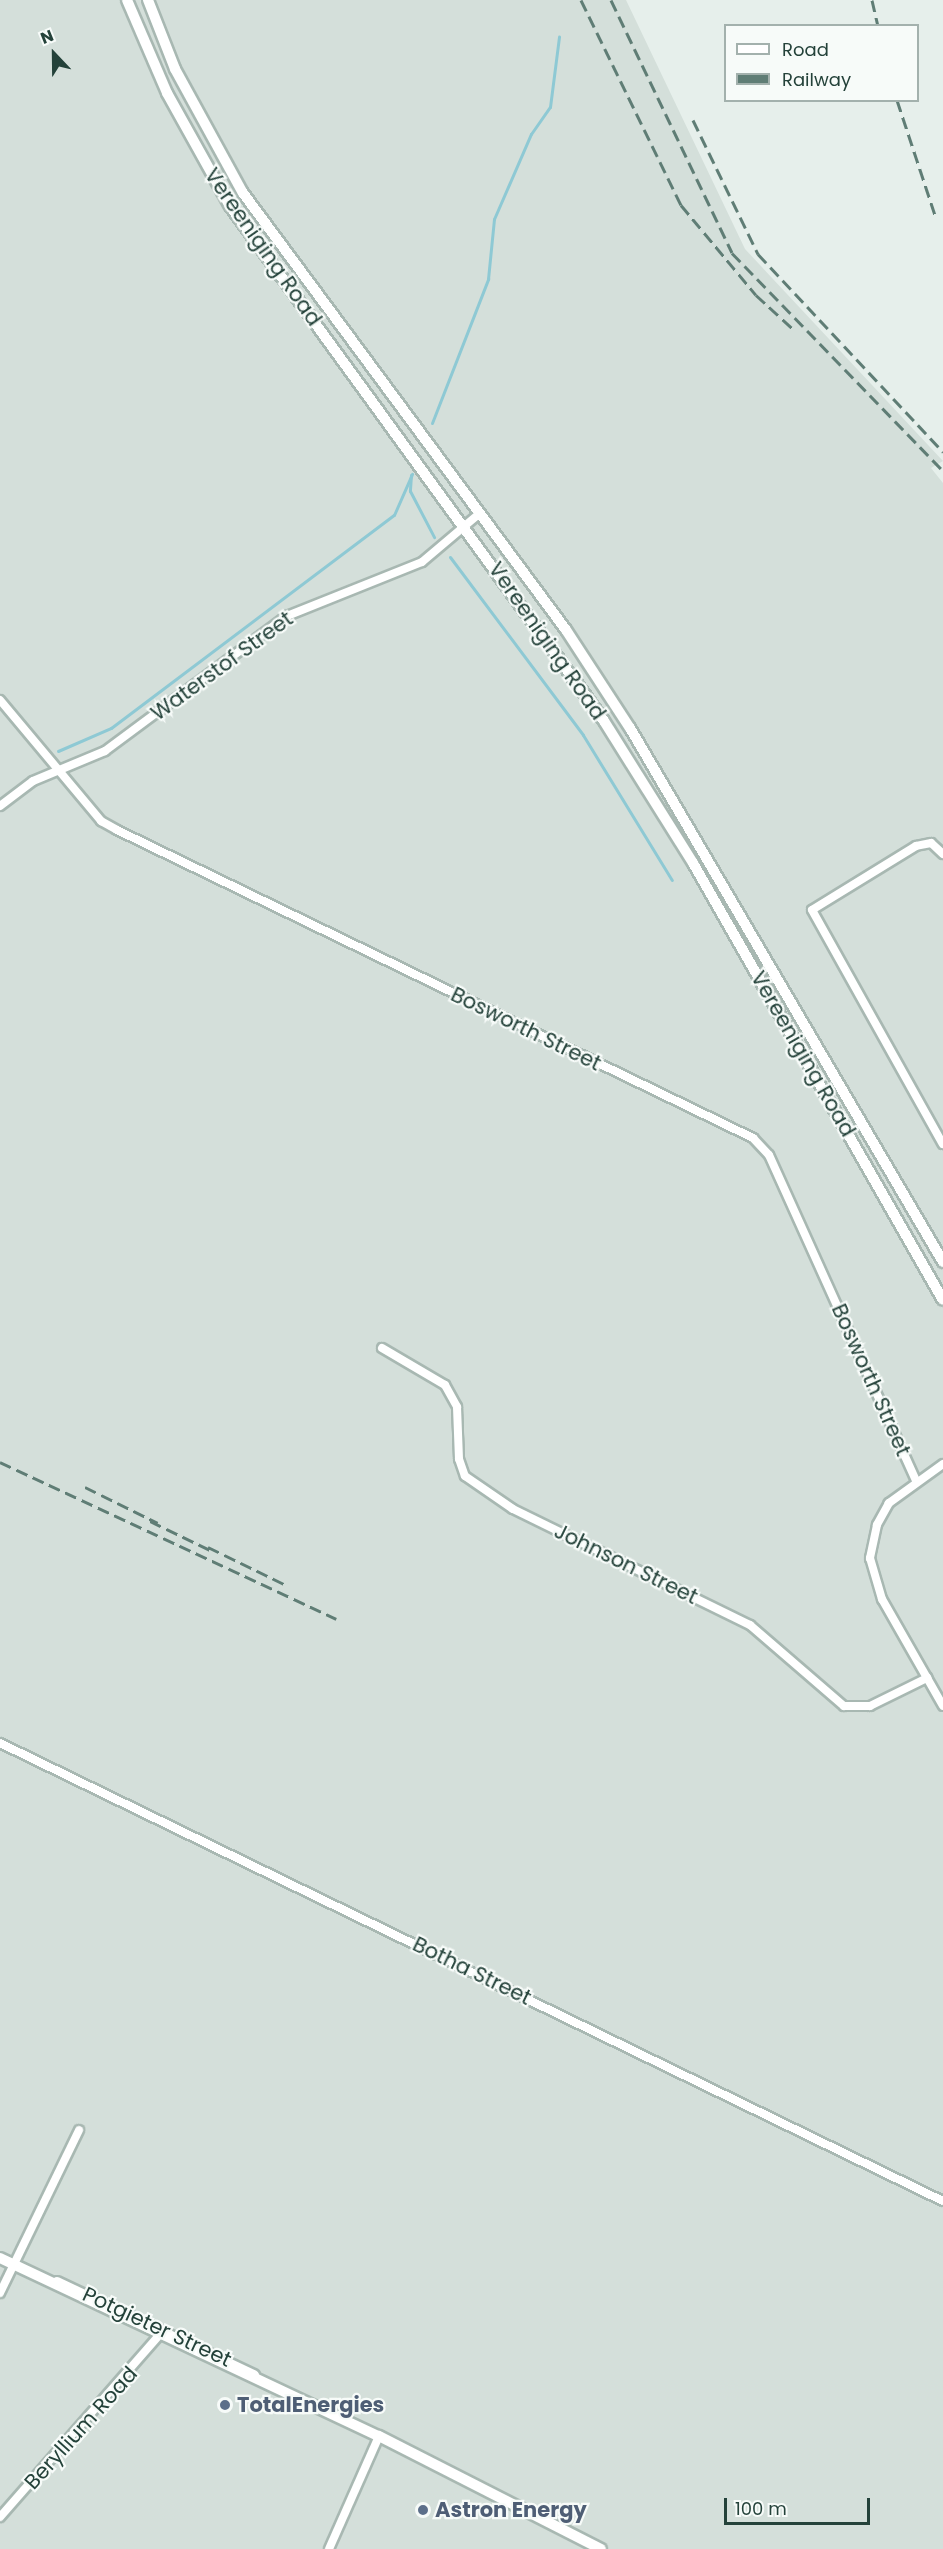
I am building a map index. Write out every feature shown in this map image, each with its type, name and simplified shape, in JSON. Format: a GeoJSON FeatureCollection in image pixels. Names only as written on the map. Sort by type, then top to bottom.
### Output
{"type":"FeatureCollection","features":[{"type":"Feature","properties":{"kind":"main road","name":"Vereeniging Road"},"geometry":{"type":"LineString","coordinates":[[128,0],[167,93],[230,206],[549,639],[652,795],[943,1300]]}},
{"type":"Feature","properties":{"kind":"main road","name":"Vereeniging Road"},"geometry":{"type":"LineString","coordinates":[[148,0],[175,69],[243,193],[572,640],[674,796],[943,1262]]}},
{"type":"Feature","properties":{"kind":"main road","name":"Potgieter Street"},"geometry":{"type":"LineString","coordinates":[[0,2258],[379,2436],[601,2549]]}},
{"type":"Feature","properties":{"kind":"street","name":"Waterstof Street"},"geometry":{"type":"LineString","coordinates":[[0,806],[58,769],[105,751],[287,616],[401,572],[465,527],[480,513]]}},
{"type":"Feature","properties":{"kind":"street","name":"Bosworth Street"},"geometry":{"type":"LineString","coordinates":[[0,700],[101,821],[141,844],[753,1138],[769,1155],[916,1480]]}},
{"type":"Feature","properties":{"kind":"street"},"geometry":{"type":"LineString","coordinates":[[943,854],[932,843],[916,846],[812,910],[943,1144]]}},
{"type":"Feature","properties":{"kind":"street","name":"Johnson Street"},"geometry":{"type":"LineString","coordinates":[[382,1348],[445,1385],[457,1407],[465,1476],[513,1509],[750,1625],[844,1706],[870,1706],[927,1678]]}},
{"type":"Feature","properties":{"kind":"street","name":"Bosworth Street"},"geometry":{"type":"LineString","coordinates":[[943,1464],[916,1480],[882,1514],[870,1558],[882,1599],[943,1706]]}},
{"type":"Feature","properties":{"kind":"street","name":"Botha Street"},"geometry":{"type":"LineString","coordinates":[[0,1743],[943,2201]]}},
{"type":"Feature","properties":{"kind":"street"},"geometry":{"type":"LineString","coordinates":[[0,2293],[79,2130]]}},
{"type":"Feature","properties":{"kind":"street","name":"Beryllium Road"},"geometry":{"type":"LineString","coordinates":[[0,2517],[162,2333]]}},
{"type":"Feature","properties":{"kind":"street"},"geometry":{"type":"LineString","coordinates":[[329,2549],[379,2436]]}},
{"type":"Feature","properties":{"kind":"shaded area"},"geometry":{"type":"Polygon","coordinates":[[[0,0],[626,0],[745,249],[943,461],[931,468],[943,483],[943,2549],[0,2549],[0,0]]]}},
{"type":"Feature","properties":{"kind":"waterway"},"geometry":{"type":"LineString","coordinates":[[432,423],[488,279],[494,219],[531,134],[550,107],[559,37]]}},
{"type":"Feature","properties":{"kind":"waterway"},"geometry":{"type":"LineString","coordinates":[[58,751],[111,728],[394,515],[412,474]]}},
{"type":"Feature","properties":{"kind":"waterway"},"geometry":{"type":"LineString","coordinates":[[411,475],[410,491],[434,537]]}},
{"type":"Feature","properties":{"kind":"waterway"},"geometry":{"type":"LineString","coordinates":[[450,557],[583,735],[672,880]]}},
{"type":"Feature","properties":{"kind":"railway"},"geometry":{"type":"LineString","coordinates":[[581,0],[681,205],[756,295],[794,330]]}},
{"type":"Feature","properties":{"kind":"railway"},"geometry":{"type":"LineString","coordinates":[[611,0],[732,253],[943,471]]}},
{"type":"Feature","properties":{"kind":"railway"},"geometry":{"type":"LineString","coordinates":[[872,0],[878,24]]}},
{"type":"Feature","properties":{"kind":"railway"},"geometry":{"type":"LineString","coordinates":[[898,102],[936,218]]}},
{"type":"Feature","properties":{"kind":"railway"},"geometry":{"type":"LineString","coordinates":[[693,120],[758,254],[943,452]]}},
{"type":"Feature","properties":{"kind":"railway"},"geometry":{"type":"LineString","coordinates":[[0,1462],[336,1619]]}},
{"type":"Feature","properties":{"kind":"railway"},"geometry":{"type":"LineString","coordinates":[[85,1487],[158,1523]]}},
{"type":"Feature","properties":{"kind":"railway"},"geometry":{"type":"LineString","coordinates":[[150,1521],[214,1552]]}},
{"type":"Feature","properties":{"kind":"railway"},"geometry":{"type":"LineString","coordinates":[[208,1547],[284,1584]]}},
{"type":"Feature","properties":{"kind":"place","name":"TotalEnergies"},"geometry":{"type":"Point","coordinates":[225,2405]}},
{"type":"Feature","properties":{"kind":"place","name":"Astron Energy"},"geometry":{"type":"Point","coordinates":[423,2510]}}]}
